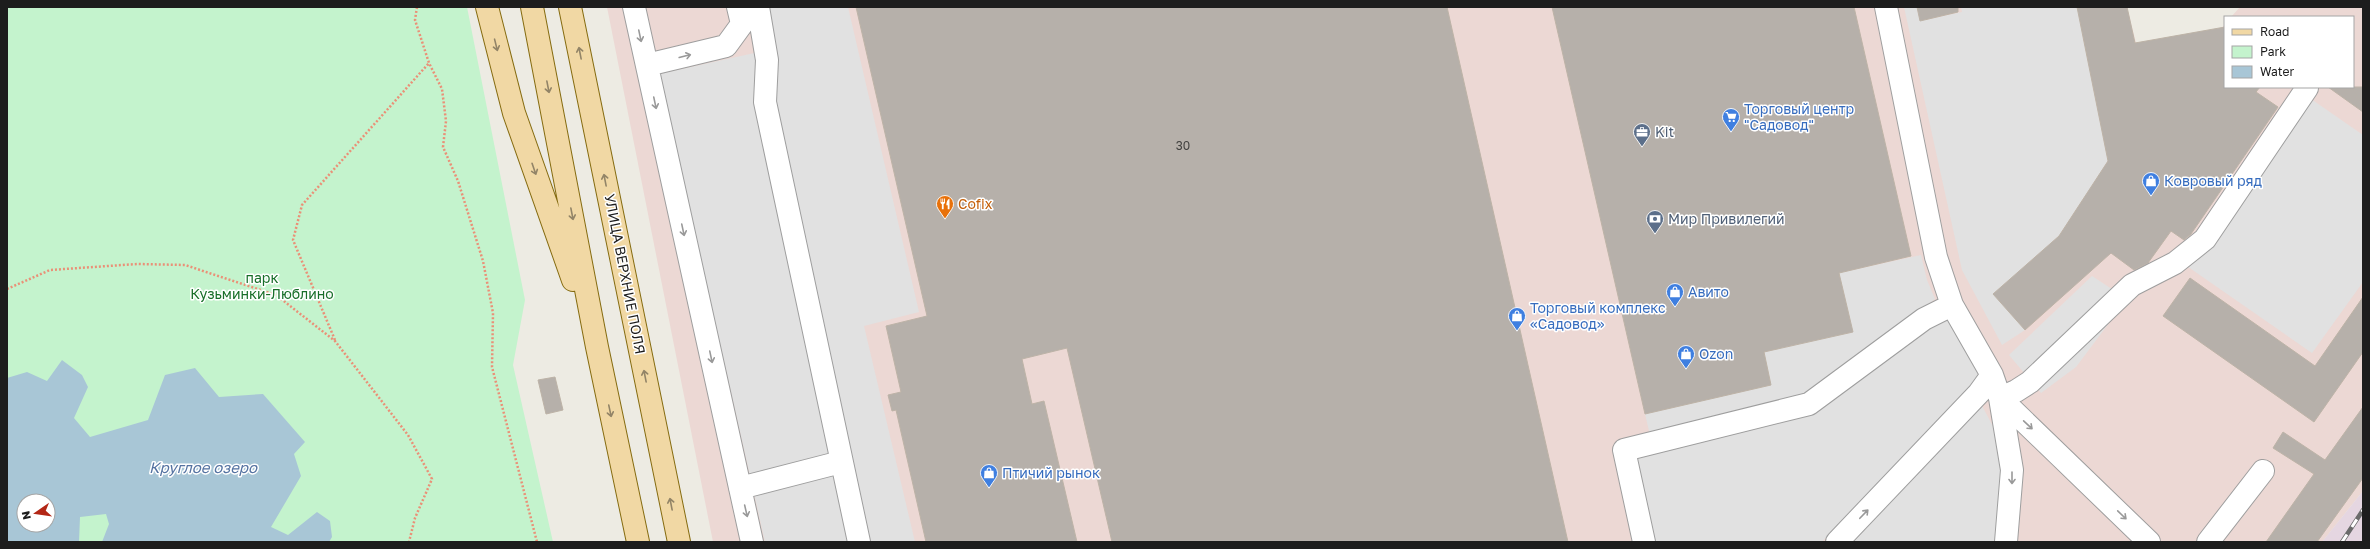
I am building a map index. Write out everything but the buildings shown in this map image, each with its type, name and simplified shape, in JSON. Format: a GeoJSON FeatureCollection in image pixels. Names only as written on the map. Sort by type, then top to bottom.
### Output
{"type":"FeatureCollection","features":[{"type":"Feature","properties":{"kind":"main road"},"geometry":{"type":"LineString","coordinates":[[487,7],[514,113],[597,347]]}},
{"type":"Feature","properties":{"kind":"main road"},"geometry":{"type":"LineString","coordinates":[[532,7],[597,347],[638,542]]}},
{"type":"Feature","properties":{"kind":"main road","name":"УЛИЦА ВЕРХНИЕ ПОЛЯ"},"geometry":{"type":"LineString","coordinates":[[570,7],[679,542]]}},
{"type":"Feature","properties":{"kind":"street"},"geometry":{"type":"LineString","coordinates":[[634,7],[752,542]]}},
{"type":"Feature","properties":{"kind":"street"},"geometry":{"type":"LineString","coordinates":[[647,65],[726,46],[742,24],[738,7]]}},
{"type":"Feature","properties":{"kind":"street"},"geometry":{"type":"LineString","coordinates":[[758,7],[767,60],[765,102],[840,462],[859,542]]}},
{"type":"Feature","properties":{"kind":"street"},"geometry":{"type":"LineString","coordinates":[[1886,7],[1933,243],[1952,305],[1992,375],[2000,398],[2012,470],[2006,542]]}},
{"type":"Feature","properties":{"kind":"street"},"geometry":{"type":"LineString","coordinates":[[2000,398],[2016,391],[2030,382],[2132,285],[2174,263],[2205,238],[2307,88]]}},
{"type":"Feature","properties":{"kind":"street"},"geometry":{"type":"LineString","coordinates":[[1644,542],[1624,450],[1809,404],[1924,319],[1952,305]]}},
{"type":"Feature","properties":{"kind":"street"},"geometry":{"type":"LineString","coordinates":[[1837,542],[1979,393],[1992,375]]}},
{"type":"Feature","properties":{"kind":"street"},"geometry":{"type":"LineString","coordinates":[[2000,398],[2149,542]]}},
{"type":"Feature","properties":{"kind":"street"},"geometry":{"type":"LineString","coordinates":[[1955,418],[1984,408],[1996,415],[2005,425]]}},
{"type":"Feature","properties":{"kind":"street"},"geometry":{"type":"LineString","coordinates":[[740,488],[840,462]]}},
{"type":"Feature","properties":{"kind":"street"},"geometry":{"type":"LineString","coordinates":[[2208,542],[2264,471]]}},
{"type":"Feature","properties":{"kind":"path"},"geometry":{"type":"LineString","coordinates":[[417,7],[415,20],[429,63],[442,89],[446,121],[443,147],[458,181],[483,261],[493,313],[492,367],[537,542]]}},
{"type":"Feature","properties":{"kind":"path"},"geometry":{"type":"LineString","coordinates":[[409,542],[416,518],[432,479],[408,435],[336,341],[293,240],[302,205],[429,63]]}},
{"type":"Feature","properties":{"kind":"path"},"geometry":{"type":"LineString","coordinates":[[7,289],[50,270],[137,264],[185,265],[276,295],[336,341]]}},
{"type":"Feature","properties":{"kind":"shaded area","name":"Торговый комплекс «Садовод»"},"geometry":{"type":"Polygon","coordinates":[[[607,7],[2127,7],[2136,43],[2222,28],[2224,25],[2224,88],[2354,88],[2354,16],[2232,16],[2240,7],[2363,7],[2363,491],[2322,542],[713,542],[607,7]]]}},
{"type":"Feature","properties":{"kind":"shaded area"},"geometry":{"type":"Polygon","coordinates":[[[749,7],[848,7],[919,312],[864,326],[915,542],[765,542],[659,74],[759,52],[749,7]]]}},
{"type":"Feature","properties":{"kind":"shaded area"},"geometry":{"type":"Polygon","coordinates":[[[1904,7],[1923,7],[1917,9],[1920,21],[1962,12],[1961,7],[2077,7],[2108,161],[2059,236],[1994,294],[2025,330],[2002,345],[1962,270],[1904,7]]]}},
{"type":"Feature","properties":{"kind":"shaded area"},"geometry":{"type":"Polygon","coordinates":[[[2301,92],[2363,135],[2363,282],[2312,353],[2181,262],[2301,92]]]}},
{"type":"Feature","properties":{"kind":"shaded area"},"geometry":{"type":"Polygon","coordinates":[[[1921,255],[1927,280],[1935,299],[1819,388],[1800,396],[1650,435],[1645,414],[1771,385],[1764,352],[1853,332],[1839,273],[1921,255]]]}},
{"type":"Feature","properties":{"kind":"shaded area"},"geometry":{"type":"Polygon","coordinates":[[[2092,276],[2127,299],[2076,367],[2041,393],[2009,355],[2092,276]]]}},
{"type":"Feature","properties":{"kind":"shaded area"},"geometry":{"type":"Polygon","coordinates":[[[1943,314],[1952,322],[1983,374],[1822,542],[1652,542],[1633,457],[1786,418],[1943,314]]]}},
{"type":"Feature","properties":{"kind":"shaded area"},"geometry":{"type":"Polygon","coordinates":[[[1980,402],[2004,447],[1998,542],[1844,542],[1980,402]]]}},
{"type":"Feature","properties":{"kind":"shaded area"},"geometry":{"type":"Polygon","coordinates":[[[2363,491],[2363,542],[2322,542],[2363,491]]]}},
{"type":"Feature","properties":{"kind":"green space","name":"парк Кузьминки-Люблино"},"geometry":{"type":"Polygon","coordinates":[[[7,7],[467,7],[525,300],[513,365],[553,542],[7,542],[7,7]]]}},
{"type":"Feature","properties":{"kind":"water","name":"Круглое озеро"},"geometry":{"type":"Polygon","coordinates":[[[62,360],[82,375],[88,387],[74,418],[90,437],[148,420],[165,375],[195,368],[219,397],[263,394],[305,442],[294,454],[301,476],[271,527],[288,535],[317,512],[330,521],[332,537],[329,542],[102,542],[109,524],[106,514],[80,517],[79,542],[7,542],[7,378],[27,372],[47,381],[62,360]]]}},
{"type":"Feature","properties":{"kind":"railway"},"geometry":{"type":"LineString","coordinates":[[2342,542],[2363,510]]}},
{"type":"Feature","properties":{"kind":"place","name":"Торговый центр \"Садовод\""},"geometry":{"type":"Point","coordinates":[1731,132]}},
{"type":"Feature","properties":{"kind":"place","name":"Kit"},"geometry":{"type":"Point","coordinates":[1642,147]}},
{"type":"Feature","properties":{"kind":"place","name":"Ковровый ряд"},"geometry":{"type":"Point","coordinates":[2151,196]}},
{"type":"Feature","properties":{"kind":"place","name":"Cofix"},"geometry":{"type":"Point","coordinates":[945,219]}},
{"type":"Feature","properties":{"kind":"place","name":"Мир Привилегий"},"geometry":{"type":"Point","coordinates":[1655,234]}},
{"type":"Feature","properties":{"kind":"place","name":"Авито"},"geometry":{"type":"Point","coordinates":[1675,307]}},
{"type":"Feature","properties":{"kind":"place","name":"Торговый комплекс «Садовод»"},"geometry":{"type":"Point","coordinates":[1517,331]}},
{"type":"Feature","properties":{"kind":"place","name":"Ozon"},"geometry":{"type":"Point","coordinates":[1686,369]}},
{"type":"Feature","properties":{"kind":"place","name":"Птичий рынок"},"geometry":{"type":"Point","coordinates":[989,488]}}]}
